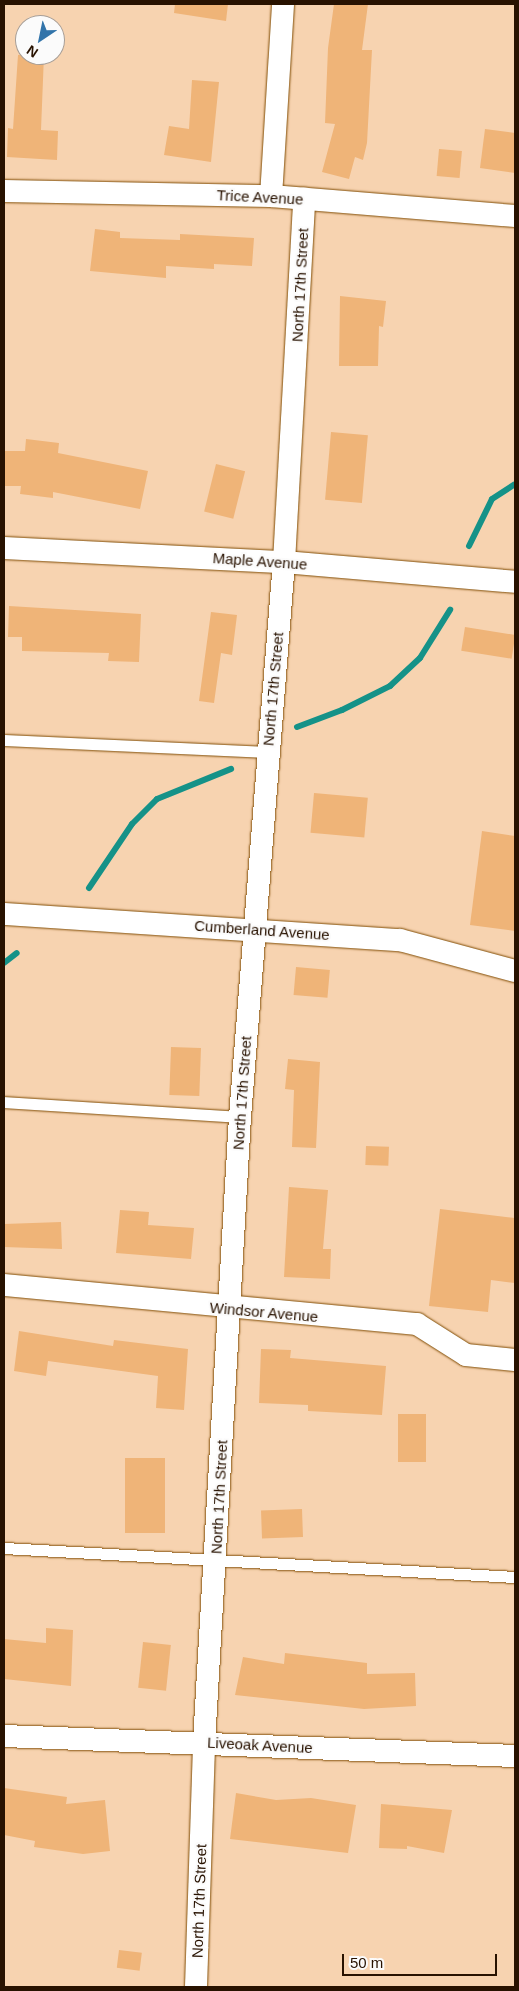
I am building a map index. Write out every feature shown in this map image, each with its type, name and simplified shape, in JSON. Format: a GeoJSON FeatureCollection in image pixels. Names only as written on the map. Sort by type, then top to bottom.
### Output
{"type":"FeatureCollection","features":[{"type":"Feature","properties":{"kind":"street"},"geometry":{"type":"LineString","coordinates":[[271,196],[283,4]]}},
{"type":"Feature","properties":{"kind":"street","name":"Trice Avenue"},"geometry":{"type":"LineString","coordinates":[[4,191],[271,196],[515,216]]}},
{"type":"Feature","properties":{"kind":"street","name":"North 17th Street"},"geometry":{"type":"LineString","coordinates":[[196,1987],[204,1742],[240,1117],[253,928],[284,562],[304,199]]}},
{"type":"Feature","properties":{"kind":"street","name":"Maple Avenue"},"geometry":{"type":"LineString","coordinates":[[4,548],[284,562],[515,582]]}},
{"type":"Feature","properties":{"kind":"street","name":"Cumberland Avenue"},"geometry":{"type":"LineString","coordinates":[[4,914],[253,928],[400,940],[515,971]]}},
{"type":"Feature","properties":{"kind":"street","name":"Windsor Avenue"},"geometry":{"type":"LineString","coordinates":[[4,1285],[230,1309],[417,1324],[466,1355],[515,1360]]}},
{"type":"Feature","properties":{"kind":"street","name":"Liveoak Avenue"},"geometry":{"type":"LineString","coordinates":[[4,1736],[204,1742],[515,1756]]}},
{"type":"Feature","properties":{"kind":"lane"},"geometry":{"type":"LineString","coordinates":[[4,740],[268,752]]}},
{"type":"Feature","properties":{"kind":"lane"},"geometry":{"type":"LineString","coordinates":[[4,1102],[240,1117]]}},
{"type":"Feature","properties":{"kind":"lane"},"geometry":{"type":"LineString","coordinates":[[4,1548],[515,1577]]}},
{"type":"Feature","properties":{"kind":"building"},"geometry":{"type":"Polygon","coordinates":[[[175,4],[228,4],[226,21],[174,13],[175,4]]]}},
{"type":"Feature","properties":{"kind":"building"},"geometry":{"type":"Polygon","coordinates":[[[334,4],[368,4],[362,50],[372,50],[367,143],[363,160],[355,157],[349,179],[322,172],[335,124],[325,123],[328,48],[334,4]]]}},
{"type":"Feature","properties":{"kind":"building"},"geometry":{"type":"Polygon","coordinates":[[[17,65],[44,65],[41,130],[58,131],[57,160],[7,157],[8,128],[13,129],[17,65]]]}},
{"type":"Feature","properties":{"kind":"building"},"geometry":{"type":"Polygon","coordinates":[[[192,80],[219,82],[211,162],[164,155],[169,126],[189,129],[192,80]]]}},
{"type":"Feature","properties":{"kind":"building"},"geometry":{"type":"Polygon","coordinates":[[[485,129],[515,133],[515,173],[480,168],[485,129]]]}},
{"type":"Feature","properties":{"kind":"building"},"geometry":{"type":"Polygon","coordinates":[[[439,149],[462,151],[460,178],[437,176],[439,149]]]}},
{"type":"Feature","properties":{"kind":"building"},"geometry":{"type":"Polygon","coordinates":[[[95,229],[120,232],[120,238],[180,240],[180,234],[254,238],[252,266],[214,264],[214,269],[166,266],[166,278],[90,271],[95,229]]]}},
{"type":"Feature","properties":{"kind":"building"},"geometry":{"type":"Polygon","coordinates":[[[340,296],[386,301],[383,327],[379,326],[378,366],[339,366],[340,296]]]}},
{"type":"Feature","properties":{"kind":"building"},"geometry":{"type":"Polygon","coordinates":[[[331,432],[368,435],[362,503],[325,500],[331,432]]]}},
{"type":"Feature","properties":{"kind":"building"},"geometry":{"type":"Polygon","coordinates":[[[26,439],[59,443],[58,453],[148,471],[140,509],[53,492],[53,498],[20,494],[21,486],[4,486],[4,451],[25,451],[26,439]]]}},
{"type":"Feature","properties":{"kind":"building"},"geometry":{"type":"Polygon","coordinates":[[[216,464],[245,471],[233,519],[204,512],[216,464]]]}},
{"type":"Feature","properties":{"kind":"building"},"geometry":{"type":"Polygon","coordinates":[[[9,606],[141,614],[139,662],[108,661],[109,653],[22,651],[22,637],[8,637],[9,606]]]}},
{"type":"Feature","properties":{"kind":"building"},"geometry":{"type":"Polygon","coordinates":[[[211,612],[237,615],[232,655],[221,653],[214,703],[199,701],[211,612]]]}},
{"type":"Feature","properties":{"kind":"building"},"geometry":{"type":"Polygon","coordinates":[[[465,627],[515,635],[512,659],[461,651],[465,627]]]}},
{"type":"Feature","properties":{"kind":"building"},"geometry":{"type":"Polygon","coordinates":[[[314,793],[368,798],[364,838],[311,833],[314,793]]]}},
{"type":"Feature","properties":{"kind":"building"},"geometry":{"type":"Polygon","coordinates":[[[482,831],[515,836],[515,931],[470,925],[482,831]]]}},
{"type":"Feature","properties":{"kind":"building"},"geometry":{"type":"Polygon","coordinates":[[[296,967],[330,970],[327,998],[294,995],[296,967]]]}},
{"type":"Feature","properties":{"kind":"building"},"geometry":{"type":"Polygon","coordinates":[[[171,1047],[201,1048],[199,1096],[169,1095],[171,1047]]]}},
{"type":"Feature","properties":{"kind":"building"},"geometry":{"type":"Polygon","coordinates":[[[288,1059],[320,1062],[316,1148],[292,1147],[294,1090],[285,1089],[288,1059]]]}},
{"type":"Feature","properties":{"kind":"building"},"geometry":{"type":"Polygon","coordinates":[[[366,1146],[389,1147],[388,1166],[365,1165],[366,1146]]]}},
{"type":"Feature","properties":{"kind":"building"},"geometry":{"type":"Polygon","coordinates":[[[289,1187],[328,1190],[323,1249],[331,1249],[330,1279],[284,1277],[289,1187]]]}},
{"type":"Feature","properties":{"kind":"building"},"geometry":{"type":"Polygon","coordinates":[[[440,1209],[515,1218],[515,1283],[491,1280],[488,1312],[429,1306],[440,1209]]]}},
{"type":"Feature","properties":{"kind":"building"},"geometry":{"type":"Polygon","coordinates":[[[120,1210],[149,1212],[148,1225],[194,1228],[191,1259],[116,1253],[120,1210]]]}},
{"type":"Feature","properties":{"kind":"building"},"geometry":{"type":"Polygon","coordinates":[[[61,1222],[62,1249],[4,1247],[4,1224],[61,1222]]]}},
{"type":"Feature","properties":{"kind":"building"},"geometry":{"type":"Polygon","coordinates":[[[19,1331],[113,1346],[114,1340],[188,1349],[184,1410],[156,1408],[158,1376],[48,1361],[46,1376],[14,1371],[19,1331]]]}},
{"type":"Feature","properties":{"kind":"building"},"geometry":{"type":"Polygon","coordinates":[[[261,1349],[291,1350],[290,1358],[386,1366],[382,1415],[308,1411],[308,1405],[259,1403],[261,1349]]]}},
{"type":"Feature","properties":{"kind":"building"},"geometry":{"type":"Polygon","coordinates":[[[398,1414],[426,1414],[426,1462],[398,1462],[398,1414]]]}},
{"type":"Feature","properties":{"kind":"building"},"geometry":{"type":"Polygon","coordinates":[[[125,1458],[165,1458],[165,1533],[125,1533],[125,1458]]]}},
{"type":"Feature","properties":{"kind":"building"},"geometry":{"type":"Polygon","coordinates":[[[302,1509],[303,1537],[262,1538],[261,1510],[302,1509]]]}},
{"type":"Feature","properties":{"kind":"building"},"geometry":{"type":"Polygon","coordinates":[[[46,1628],[73,1630],[71,1686],[4,1679],[4,1639],[46,1643],[46,1628]]]}},
{"type":"Feature","properties":{"kind":"building"},"geometry":{"type":"Polygon","coordinates":[[[143,1642],[171,1645],[166,1691],[138,1688],[143,1642]]]}},
{"type":"Feature","properties":{"kind":"building"},"geometry":{"type":"Polygon","coordinates":[[[285,1653],[367,1663],[367,1674],[415,1673],[416,1706],[364,1709],[235,1695],[243,1657],[284,1664],[285,1653]]]}},
{"type":"Feature","properties":{"kind":"building"},"geometry":{"type":"Polygon","coordinates":[[[4,1788],[67,1797],[66,1804],[105,1800],[110,1851],[83,1854],[34,1847],[35,1841],[4,1835],[4,1788]]]}},
{"type":"Feature","properties":{"kind":"building"},"geometry":{"type":"Polygon","coordinates":[[[236,1793],[276,1800],[311,1798],[356,1805],[348,1853],[230,1839],[236,1793]]]}},
{"type":"Feature","properties":{"kind":"building"},"geometry":{"type":"Polygon","coordinates":[[[381,1804],[452,1810],[444,1853],[407,1846],[407,1849],[379,1848],[381,1804]]]}},
{"type":"Feature","properties":{"kind":"building"},"geometry":{"type":"Polygon","coordinates":[[[119,1950],[142,1953],[140,1971],[117,1968],[119,1950]]]}},
{"type":"Feature","properties":{"kind":"waterway"},"geometry":{"type":"LineString","coordinates":[[469,546],[492,499],[515,484]]}},
{"type":"Feature","properties":{"kind":"waterway"},"geometry":{"type":"LineString","coordinates":[[297,727],[342,710],[390,686],[420,658],[450,610]]}},
{"type":"Feature","properties":{"kind":"waterway"},"geometry":{"type":"LineString","coordinates":[[89,888],[132,824],[157,799],[231,769]]}},
{"type":"Feature","properties":{"kind":"waterway"},"geometry":{"type":"LineString","coordinates":[[4,963],[17,953]]}}]}
